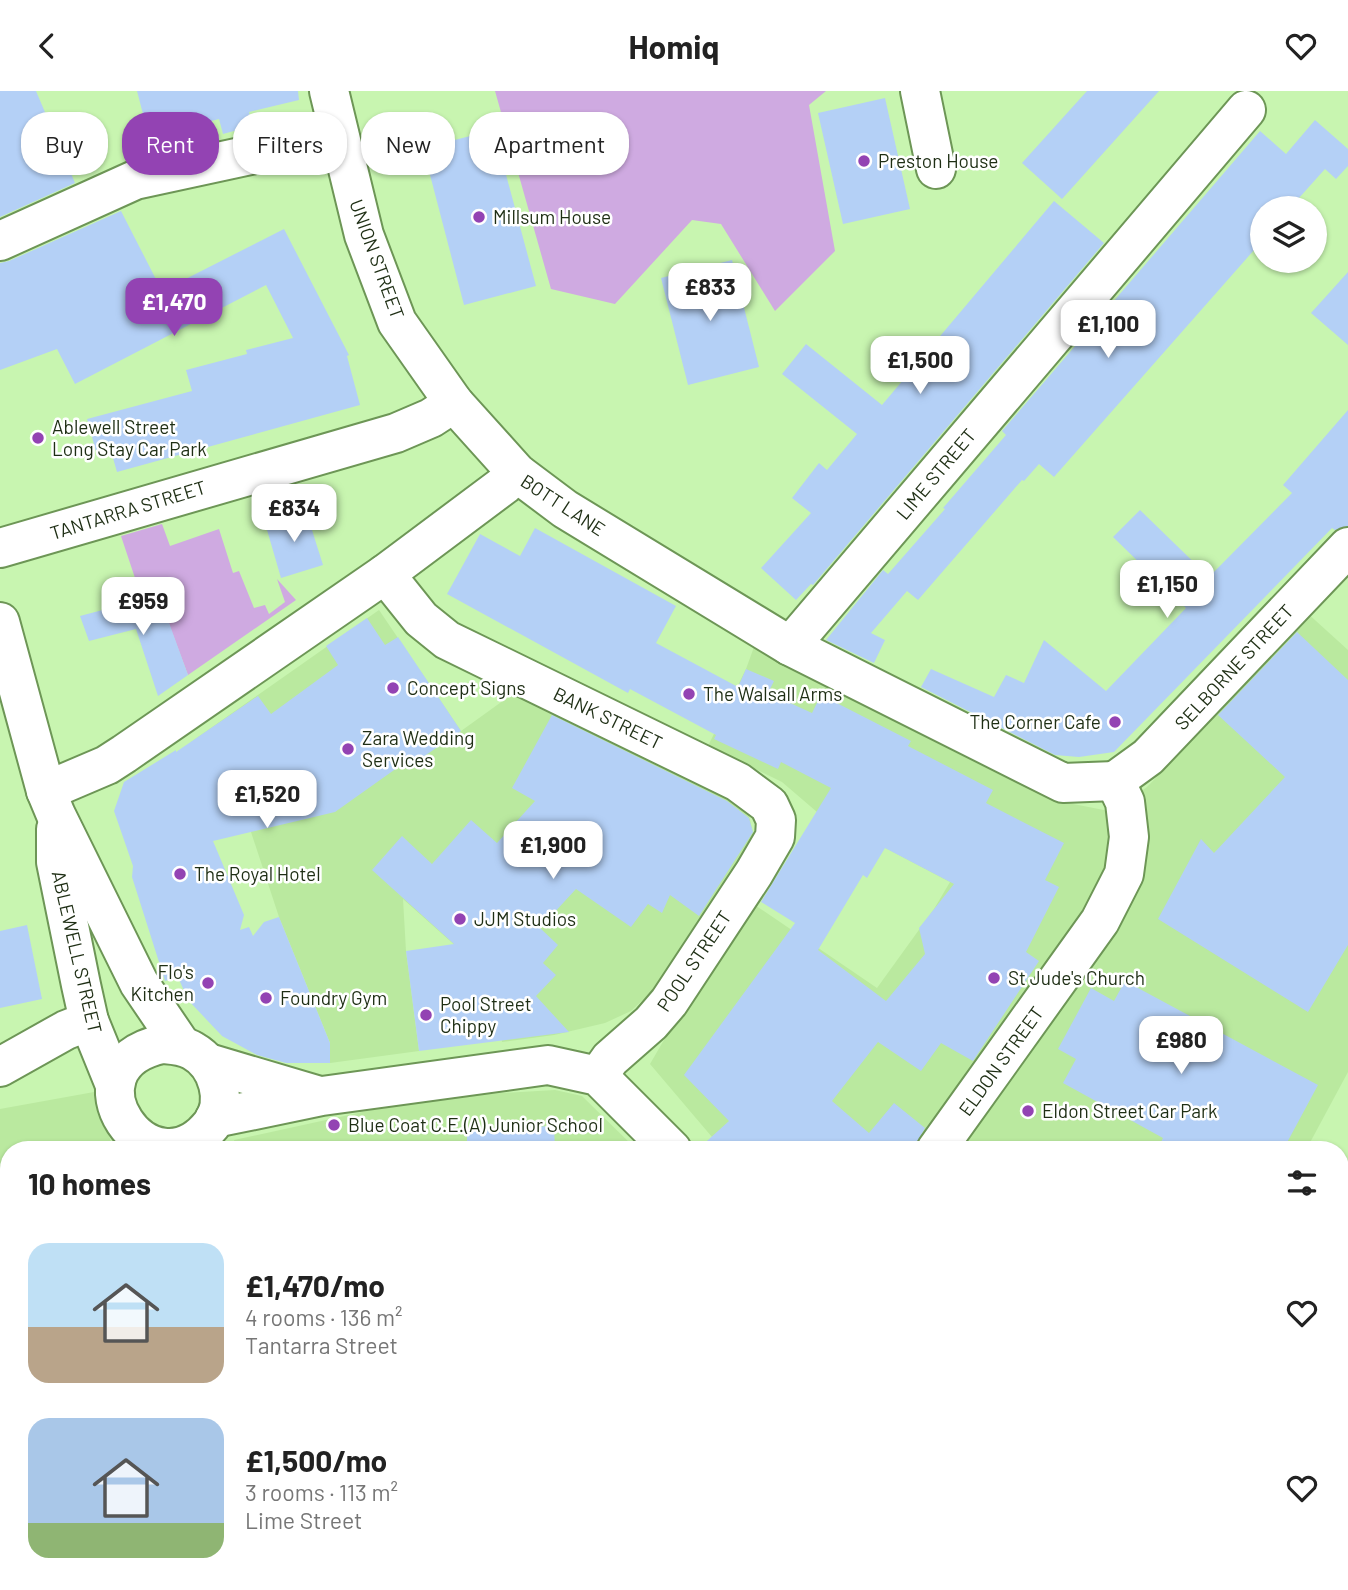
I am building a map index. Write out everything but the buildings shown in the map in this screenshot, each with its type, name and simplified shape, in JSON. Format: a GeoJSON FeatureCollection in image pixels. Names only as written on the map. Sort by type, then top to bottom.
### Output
{"type":"FeatureCollection","features":[{"type":"Feature","properties":{"kind":"street","name":"UNION STREET"},"geometry":{"type":"LineString","coordinates":[[329,91],[333,112]]}},
{"type":"Feature","properties":{"kind":"street"},"geometry":{"type":"LineString","coordinates":[[920,91],[936,169]]}},
{"type":"Feature","properties":{"kind":"street","name":"LIME STREET"},"geometry":{"type":"LineString","coordinates":[[790,646],[1246,110]]}},
{"type":"Feature","properties":{"kind":"street"},"geometry":{"type":"LineString","coordinates":[[0,240],[135,180],[233,159]]}},
{"type":"Feature","properties":{"kind":"street","name":"UNION STREET"},"geometry":{"type":"LineString","coordinates":[[347,170],[364,235],[397,322],[454,403],[517,473]]}},
{"type":"Feature","properties":{"kind":"street","name":"TANTARRA STREET"},"geometry":{"type":"LineString","coordinates":[[0,548],[396,433],[431,418],[454,403]]}},
{"type":"Feature","properties":{"kind":"street","name":"BOTT LANE"},"geometry":{"type":"LineString","coordinates":[[51,803],[385,574],[517,473],[565,509],[790,646],[1063,783],[1115,781]]}},
{"type":"Feature","properties":{"kind":"street","name":"SELBORNE STREET"},"geometry":{"type":"LineString","coordinates":[[1115,781],[1148,757],[1348,547]]}},
{"type":"Feature","properties":{"kind":"street","name":"BANK STREET"},"geometry":{"type":"LineString","coordinates":[[385,574],[421,619],[447,640],[738,782]]}},
{"type":"Feature","properties":{"kind":"street","name":"ABLEWELL STREET"},"geometry":{"type":"LineString","coordinates":[[0,622],[51,803],[139,983],[194,1054]]}},
{"type":"Feature","properties":{"kind":"street","name":"ELDON STREET"},"geometry":{"type":"LineString","coordinates":[[942,1141],[1100,921],[1124,874],[1129,837],[1125,801],[1115,781]]}},
{"type":"Feature","properties":{"kind":"street","name":"POOL STREET"},"geometry":{"type":"LineString","coordinates":[[598,1076],[610,1059],[651,1023],[669,1002],[775,837],[776,820],[769,805],[738,782]]}},
{"type":"Feature","properties":{"kind":"street","name":"ABLEWELL STREET"},"geometry":{"type":"LineString","coordinates":[[51,803],[56,862],[89,1021],[115,1085]]}},
{"type":"Feature","properties":{"kind":"street"},"geometry":{"type":"LineString","coordinates":[[0,1067],[66,1030],[89,1021]]}},
{"type":"Feature","properties":{"kind":"street"},"geometry":{"type":"LineString","coordinates":[[140,1141],[120,1118],[115,1085],[123,1069],[139,1053],[162,1044],[321,1096]]}},
{"type":"Feature","properties":{"kind":"street"},"geometry":{"type":"LineString","coordinates":[[194,1054],[215,1074],[220,1091],[215,1130]]}},
{"type":"Feature","properties":{"kind":"street"},"geometry":{"type":"LineString","coordinates":[[191,1141],[215,1130],[321,1096],[548,1065],[598,1076],[663,1141]]}},
{"type":"Feature","properties":{"kind":"shaded area"},"geometry":{"type":"Polygon","coordinates":[[[495,91],[826,91],[809,105],[835,251],[775,311],[721,224],[692,220],[615,304],[551,289],[519,175],[629,175],[629,112],[501,112],[495,91]]]}},
{"type":"Feature","properties":{"kind":"shaded area"},"geometry":{"type":"Polygon","coordinates":[[[162,524],[170,546],[219,529],[233,573],[239,571],[254,608],[265,605],[269,614],[285,602],[277,579],[296,600],[188,675],[158,595],[142,599],[121,536],[162,524]]]}},
{"type":"Feature","properties":{"kind":"shaded area"},"geometry":{"type":"Polygon","coordinates":[[[379,610],[461,731],[511,695],[747,808],[756,845],[653,990],[631,1011],[605,1023],[554,1035],[502,1042],[494,980],[403,899],[406,951],[419,1051],[330,1063],[330,1043],[279,917],[251,832],[191,742],[379,610]]]}},
{"type":"Feature","properties":{"kind":"shaded area"},"geometry":{"type":"Polygon","coordinates":[[[1305,611],[1348,650],[1348,1072],[1311,1141],[715,1141],[650,1064],[746,899],[877,988],[934,909],[950,882],[817,812],[782,782],[708,746],[754,647],[1063,802],[1114,812],[1147,787],[1305,611]]]}},
{"type":"Feature","properties":{"kind":"shaded area"},"geometry":{"type":"Polygon","coordinates":[[[555,1090],[582,1096],[628,1141],[234,1140],[367,1111],[466,1095],[555,1090]]]}},
{"type":"Feature","properties":{"kind":"shaded area"},"geometry":{"type":"Polygon","coordinates":[[[94,1092],[111,1141],[0,1141],[0,1109],[94,1092]]]}},
{"type":"Feature","properties":{"kind":"place","name":"Preston House"},"geometry":{"type":"Point","coordinates":[864,161]}},
{"type":"Feature","properties":{"kind":"place","name":"Millsum House"},"geometry":{"type":"Point","coordinates":[479,217]}},
{"type":"Feature","properties":{"kind":"place","name":"Ablewell Street Long Stay Car Park"},"geometry":{"type":"Point","coordinates":[38,438]}},
{"type":"Feature","properties":{"kind":"place","name":"Concept Signs"},"geometry":{"type":"Point","coordinates":[393,688]}},
{"type":"Feature","properties":{"kind":"place","name":"The Walsall Arms"},"geometry":{"type":"Point","coordinates":[689,694]}},
{"type":"Feature","properties":{"kind":"place","name":"The Corner Cafe"},"geometry":{"type":"Point","coordinates":[1115,722]}},
{"type":"Feature","properties":{"kind":"place","name":"Zara Wedding Services"},"geometry":{"type":"Point","coordinates":[348,749]}},
{"type":"Feature","properties":{"kind":"place","name":"The Royal Hotel"},"geometry":{"type":"Point","coordinates":[180,874]}},
{"type":"Feature","properties":{"kind":"place","name":"JJM Studios"},"geometry":{"type":"Point","coordinates":[460,919]}},
{"type":"Feature","properties":{"kind":"place","name":"St Jude's Church"},"geometry":{"type":"Point","coordinates":[994,978]}},
{"type":"Feature","properties":{"kind":"place","name":"Flo's Kitchen"},"geometry":{"type":"Point","coordinates":[208,983]}},
{"type":"Feature","properties":{"kind":"place","name":"Foundry Gym"},"geometry":{"type":"Point","coordinates":[266,998]}},
{"type":"Feature","properties":{"kind":"place","name":"Pool Street Chippy"},"geometry":{"type":"Point","coordinates":[426,1015]}},
{"type":"Feature","properties":{"kind":"place","name":"Eldon Street Car Park"},"geometry":{"type":"Point","coordinates":[1028,1111]}},
{"type":"Feature","properties":{"kind":"place","name":"Blue Coat C.E.(A) Junior School"},"geometry":{"type":"Point","coordinates":[334,1125]}}]}
